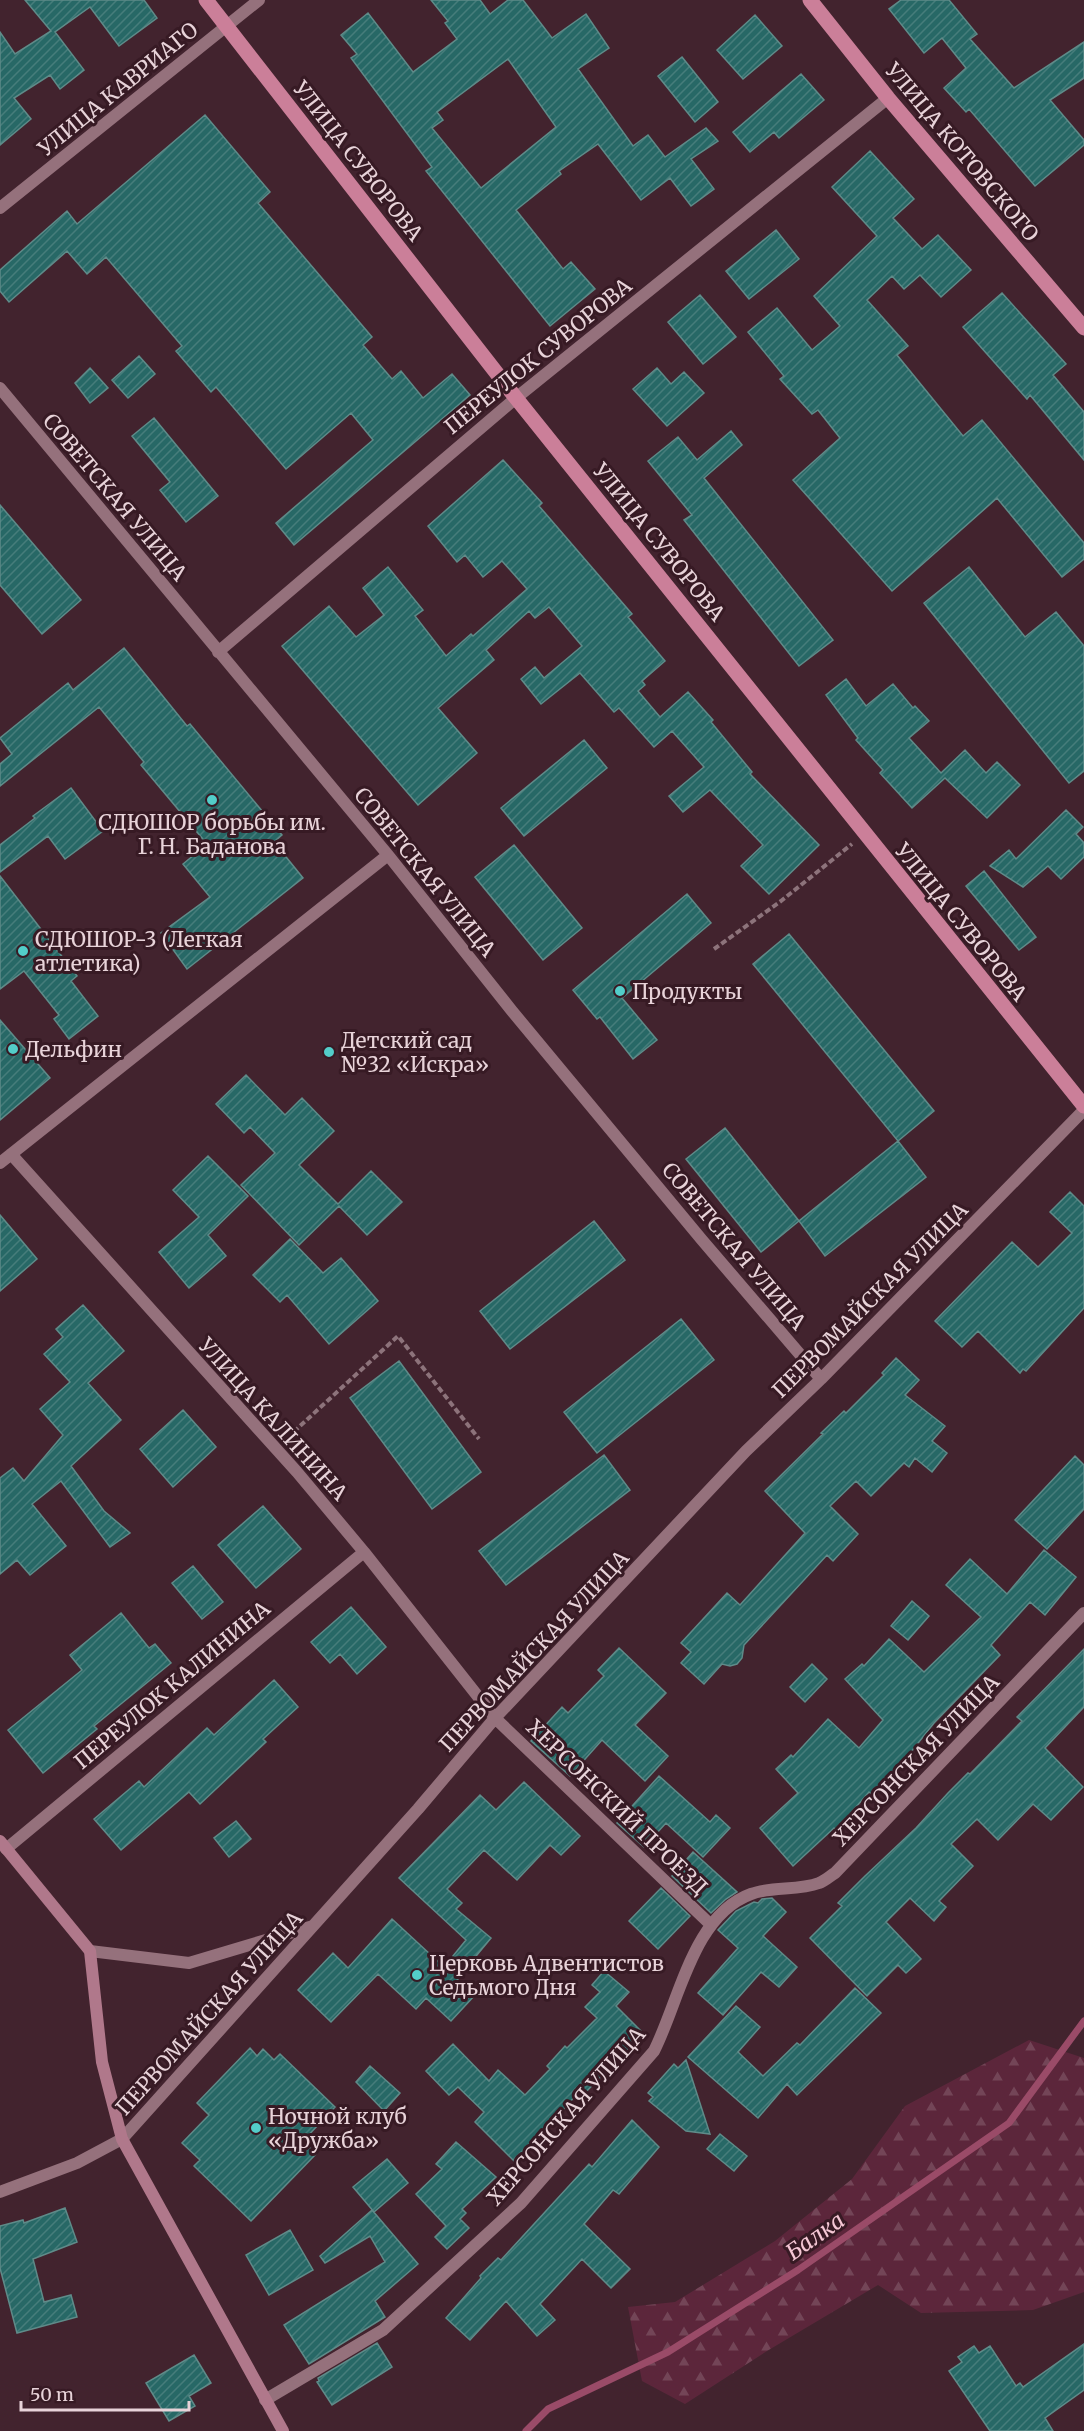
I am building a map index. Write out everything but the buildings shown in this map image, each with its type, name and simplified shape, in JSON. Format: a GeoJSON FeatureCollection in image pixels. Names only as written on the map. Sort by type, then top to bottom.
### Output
{"type":"FeatureCollection","features":[{"type":"Feature","properties":{"kind":"main road","name":"УЛИЦА СУВОРОВА"},"geometry":{"type":"LineString","coordinates":[[206,0],[516,398],[1084,1108]]}},
{"type":"Feature","properties":{"kind":"main road","name":"УЛИЦА КОТОВСКОГО"},"geometry":{"type":"LineString","coordinates":[[810,0],[888,98],[1084,328]]}},
{"type":"Feature","properties":{"kind":"main road"},"geometry":{"type":"LineString","coordinates":[[3,1845],[90,1951],[102,2062],[122,2139],[283,2431]]}},
{"type":"Feature","properties":{"kind":"street","name":"УЛИЦА КАВРИАГО"},"geometry":{"type":"LineString","coordinates":[[0,208],[259,0]]}},
{"type":"Feature","properties":{"kind":"street","name":"ПЕРЕУЛОК СУВОРОВА"},"geometry":{"type":"LineString","coordinates":[[218,652],[516,398],[888,98]]}},
{"type":"Feature","properties":{"kind":"street","name":"СОВЕТСКАЯ УЛИЦА"},"geometry":{"type":"LineString","coordinates":[[0,388],[388,855],[512,1011],[821,1379]]}},
{"type":"Feature","properties":{"kind":"street"},"geometry":{"type":"LineString","coordinates":[[0,1163],[388,855]]}},
{"type":"Feature","properties":{"kind":"street","name":"ПЕРВОМАЙСКАЯ УЛИЦА"},"geometry":{"type":"LineString","coordinates":[[0,2192],[77,2163],[122,2139],[418,1809],[495,1718],[746,1451],[821,1379],[1084,1108]]}},
{"type":"Feature","properties":{"kind":"street","name":"УЛИЦА КАЛИНИНА"},"geometry":{"type":"LineString","coordinates":[[11,1154],[276,1448],[364,1552],[495,1718]]}},
{"type":"Feature","properties":{"kind":"street","name":"ПЕРЕУЛОК КАЛИНИНА"},"geometry":{"type":"LineString","coordinates":[[3,1845],[364,1552]]}},
{"type":"Feature","properties":{"kind":"street","name":"ХЕРСОНСКАЯ УЛИЦА"},"geometry":{"type":"LineString","coordinates":[[265,2400],[383,2330],[520,2203],[654,2051],[666,2027],[694,1952],[711,1925],[738,1900],[753,1893],[819,1883],[835,1874],[1084,1613]]}},
{"type":"Feature","properties":{"kind":"street","name":"ХЕРСОНСКИЙ ПРОЕЗД"},"geometry":{"type":"LineString","coordinates":[[495,1718],[711,1925]]}},
{"type":"Feature","properties":{"kind":"street"},"geometry":{"type":"LineString","coordinates":[[90,1951],[189,1963],[314,1925]]}},
{"type":"Feature","properties":{"kind":"path"},"geometry":{"type":"LineString","coordinates":[[714,949],[781,901],[864,835]]}},
{"type":"Feature","properties":{"kind":"path"},"geometry":{"type":"LineString","coordinates":[[276,1448],[398,1336],[479,1439]]}},
{"type":"Feature","properties":{"kind":"green space"},"geometry":{"type":"Polygon","coordinates":[[[1029,2040],[1084,2058],[1084,2292],[1033,2310],[921,2313],[878,2285],[767,2351],[685,2404],[642,2381],[628,2307],[675,2302],[775,2241],[852,2179],[905,2106],[1029,2040]]]}},
{"type":"Feature","properties":{"kind":"waterway","name":"Балка"},"geometry":{"type":"LineString","coordinates":[[526,2431],[548,2409],[668,2352],[798,2270],[1009,2123],[1084,2021]]}},
{"type":"Feature","properties":{"kind":"place","name":"СДЮШОР борьбы им. Г. Н. Баданова"},"geometry":{"type":"Point","coordinates":[212,800]}},
{"type":"Feature","properties":{"kind":"place","name":"СДЮШОР-3 (Легкая атлетика)"},"geometry":{"type":"Point","coordinates":[23,951]}},
{"type":"Feature","properties":{"kind":"place","name":"Продукты"},"geometry":{"type":"Point","coordinates":[620,991]}},
{"type":"Feature","properties":{"kind":"place","name":"Дельфин"},"geometry":{"type":"Point","coordinates":[13,1049]}},
{"type":"Feature","properties":{"kind":"place","name":"Детский сад №32 «Искра»"},"geometry":{"type":"Point","coordinates":[329,1052]}},
{"type":"Feature","properties":{"kind":"place","name":"Церковь Адвентистов Седьмого Дня"},"geometry":{"type":"Point","coordinates":[417,1975]}},
{"type":"Feature","properties":{"kind":"place","name":"Ночной клуб «Дружба»"},"geometry":{"type":"Point","coordinates":[256,2128]}}]}
